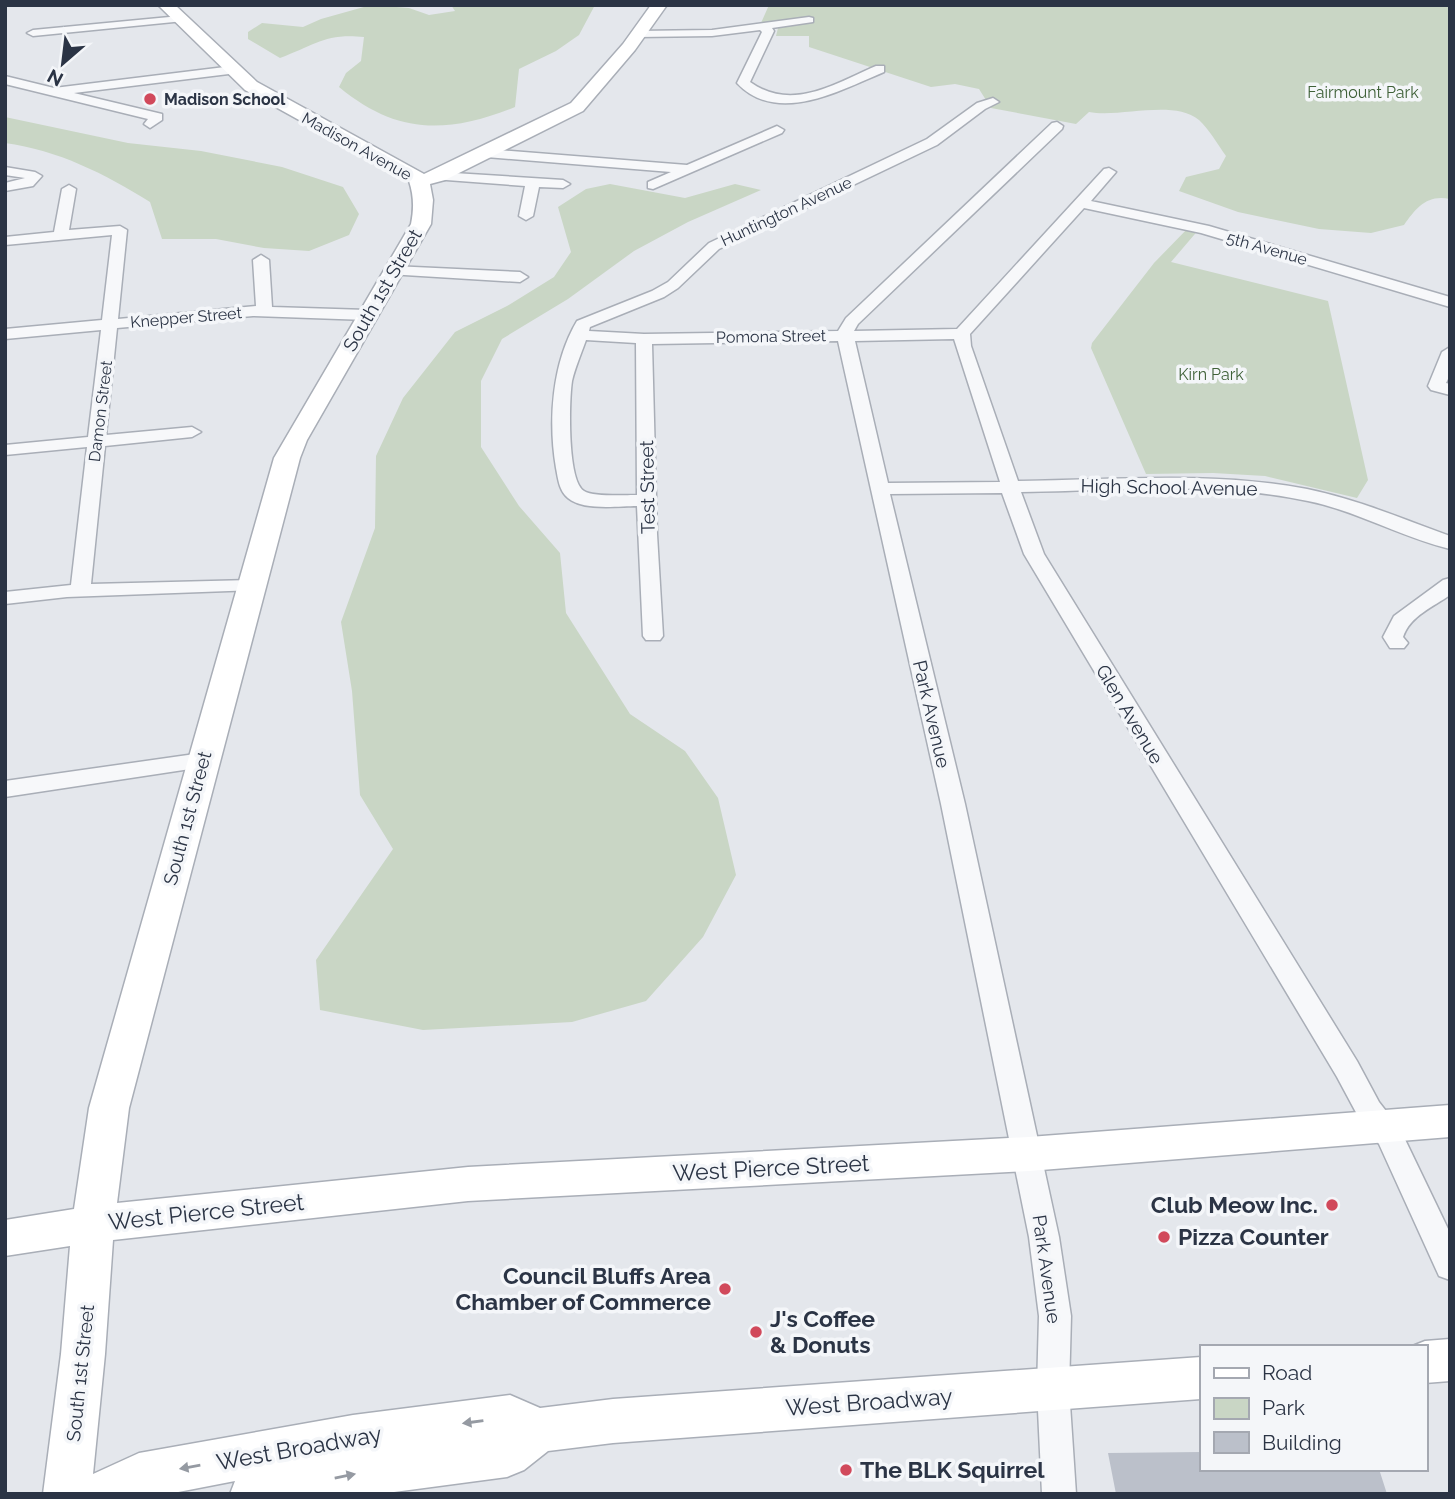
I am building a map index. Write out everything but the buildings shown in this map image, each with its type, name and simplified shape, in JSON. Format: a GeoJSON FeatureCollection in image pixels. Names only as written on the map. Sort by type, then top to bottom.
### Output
{"type":"FeatureCollection","features":[{"type":"Feature","properties":{"kind":"main road","name":"Madison Avenue"},"geometry":{"type":"LineString","coordinates":[[166,5],[251,86],[422,177]]}},
{"type":"Feature","properties":{"kind":"main road"},"geometry":{"type":"LineString","coordinates":[[422,177],[486,153],[577,107],[659,5]]}},
{"type":"Feature","properties":{"kind":"main road","name":"South 1st Street"},"geometry":{"type":"LineString","coordinates":[[67,1494],[83,1353],[93,1224],[103,1138],[113,1090],[287,458],[421,224],[422,177]]}},
{"type":"Feature","properties":{"kind":"main road","name":"West Pierce Street"},"geometry":{"type":"LineString","coordinates":[[5,1238],[93,1224],[468,1184],[1029,1154],[1450,1121]]}},
{"type":"Feature","properties":{"kind":"main road"},"geometry":{"type":"LineString","coordinates":[[1427,1362],[1450,1360]]}},
{"type":"Feature","properties":{"kind":"main road","name":"West Broadway"},"geometry":{"type":"LineString","coordinates":[[254,1494],[354,1474],[507,1454],[538,1430],[612,1421],[1200,1378]]}},
{"type":"Feature","properties":{"kind":"main road","name":"West Broadway"},"geometry":{"type":"LineString","coordinates":[[104,1494],[139,1476],[353,1437],[510,1417],[538,1430]]}},
{"type":"Feature","properties":{"kind":"street"},"geometry":{"type":"LineString","coordinates":[[33,33],[180,19]]}},
{"type":"Feature","properties":{"kind":"street"},"geometry":{"type":"LineString","coordinates":[[638,34],[686,34],[809,20]]}},
{"type":"Feature","properties":{"kind":"street"},"geometry":{"type":"LineString","coordinates":[[763,27],[768,32],[743,83],[770,99],[786,102],[800,100],[880,69]]}},
{"type":"Feature","properties":{"kind":"street"},"geometry":{"type":"LineString","coordinates":[[53,92],[233,69]]}},
{"type":"Feature","properties":{"kind":"street"},"geometry":{"type":"LineString","coordinates":[[5,80],[157,117],[150,124]]}},
{"type":"Feature","properties":{"kind":"street","name":"Huntington Avenue"},"geometry":{"type":"LineString","coordinates":[[647,501],[584,499],[574,494],[569,486],[561,444],[561,410],[564,380],[583,324],[647,299],[673,285],[713,246],[932,142],[981,106],[993,102]]}},
{"type":"Feature","properties":{"kind":"street"},"geometry":{"type":"LineString","coordinates":[[846,335],[852,321],[1057,126]]}},
{"type":"Feature","properties":{"kind":"street"},"geometry":{"type":"LineString","coordinates":[[653,185],[777,131]]}},
{"type":"Feature","properties":{"kind":"street"},"geometry":{"type":"LineString","coordinates":[[486,153],[688,169]]}},
{"type":"Feature","properties":{"kind":"street"},"geometry":{"type":"LineString","coordinates":[[5,187],[34,180],[33,174],[11,171]]}},
{"type":"Feature","properties":{"kind":"street"},"geometry":{"type":"LineString","coordinates":[[962,334],[1110,172]]}},
{"type":"Feature","properties":{"kind":"street"},"geometry":{"type":"LineString","coordinates":[[422,177],[563,184]]}},
{"type":"Feature","properties":{"kind":"street"},"geometry":{"type":"LineString","coordinates":[[526,216],[533,190],[532,183]]}},
{"type":"Feature","properties":{"kind":"street"},"geometry":{"type":"LineString","coordinates":[[5,241],[61,236],[69,189]]}},
{"type":"Feature","properties":{"kind":"street","name":"5th Avenue"},"geometry":{"type":"LineString","coordinates":[[1082,203],[1204,229],[1450,302]]}},
{"type":"Feature","properties":{"kind":"street","name":"Damon Street"},"geometry":{"type":"LineString","coordinates":[[61,236],[120,230],[80,591]]}},
{"type":"Feature","properties":{"kind":"street"},"geometry":{"type":"LineString","coordinates":[[261,260],[264,311]]}},
{"type":"Feature","properties":{"kind":"street"},"geometry":{"type":"LineString","coordinates":[[393,271],[520,277]]}},
{"type":"Feature","properties":{"kind":"street","name":"Knepper Street"},"geometry":{"type":"LineString","coordinates":[[5,334],[264,311],[367,315]]}},
{"type":"Feature","properties":{"kind":"street","name":"Pomona Street"},"geometry":{"type":"LineString","coordinates":[[580,335],[644,339],[962,334]]}},
{"type":"Feature","properties":{"kind":"street","name":"Glen Avenue"},"geometry":{"type":"LineString","coordinates":[[962,334],[963,346],[1026,540],[1347,1069],[1369,1110],[1390,1137],[1450,1266]]}},
{"type":"Feature","properties":{"kind":"street","name":"Park Avenue"},"geometry":{"type":"LineString","coordinates":[[846,335],[953,804],[989,982],[1029,1154],[1055,1316],[1053,1389],[1059,1494]]}},
{"type":"Feature","properties":{"kind":"street","name":"Test Street"},"geometry":{"type":"LineString","coordinates":[[644,339],[653,636]]}},
{"type":"Feature","properties":{"kind":"street"},"geometry":{"type":"LineString","coordinates":[[1443,388],[1450,352]]}},
{"type":"Feature","properties":{"kind":"street"},"geometry":{"type":"LineString","coordinates":[[5,450],[192,432]]}},
{"type":"Feature","properties":{"kind":"street","name":"High School Avenue"},"geometry":{"type":"LineString","coordinates":[[880,489],[1196,484],[1271,488],[1343,504],[1450,542]]}},
{"type":"Feature","properties":{"kind":"street"},"geometry":{"type":"LineString","coordinates":[[1397,643],[1393,637],[1399,621],[1434,599],[1450,584]]}},
{"type":"Feature","properties":{"kind":"street"},"geometry":{"type":"LineString","coordinates":[[5,598],[80,591],[250,586]]}},
{"type":"Feature","properties":{"kind":"street"},"geometry":{"type":"LineString","coordinates":[[5,789],[202,761]]}},
{"type":"Feature","properties":{"kind":"green space"},"geometry":{"type":"Polygon","coordinates":[[[371,5],[409,8],[429,15],[455,11],[451,5],[595,5],[579,35],[556,51],[519,69],[515,107],[467,122],[445,125],[402,122],[360,103],[339,87],[346,73],[361,61],[364,37],[330,38],[280,58],[248,39],[248,32],[262,23],[303,27],[371,5]]]}},
{"type":"Feature","properties":{"kind":"green space","name":"Fairmount Park"},"geometry":{"type":"Polygon","coordinates":[[[769,5],[1450,5],[1450,199],[1429,201],[1418,208],[1404,225],[1371,233],[1319,229],[1238,212],[1179,191],[1186,177],[1219,169],[1226,156],[1203,124],[1188,114],[1161,110],[1089,112],[1076,124],[991,108],[979,89],[955,84],[931,87],[809,47],[809,36],[776,36],[778,28],[811,23],[811,17],[761,23],[769,5]]]}},
{"type":"Feature","properties":{"kind":"green space"},"geometry":{"type":"Polygon","coordinates":[[[5,117],[128,143],[201,151],[282,167],[343,187],[359,214],[349,235],[309,251],[264,248],[216,239],[162,239],[150,202],[116,182],[62,157],[5,143],[5,117]]]}},
{"type":"Feature","properties":{"kind":"green space"},"geometry":{"type":"Polygon","coordinates":[[[610,184],[685,198],[735,184],[761,190],[688,222],[634,251],[568,299],[502,339],[481,381],[481,447],[519,506],[560,553],[566,613],[630,714],[685,751],[718,798],[736,875],[703,937],[646,1001],[572,1022],[423,1030],[320,1010],[316,960],[393,849],[360,795],[352,691],[341,622],[375,528],[376,456],[403,398],[455,332],[507,306],[554,277],[571,252],[558,207],[586,189],[610,184]]]}},
{"type":"Feature","properties":{"kind":"green space","name":"Kirn Park"},"geometry":{"type":"Polygon","coordinates":[[[1190,226],[1200,228],[1171,262],[1328,301],[1368,480],[1357,498],[1265,476],[1213,473],[1146,474],[1091,348],[1092,343],[1154,263],[1190,226]]]}},
{"type":"Feature","properties":{"kind":"place","name":"Madison School"},"geometry":{"type":"Point","coordinates":[150,99]}},
{"type":"Feature","properties":{"kind":"place","name":"Club Meow Inc."},"geometry":{"type":"Point","coordinates":[1332,1205]}},
{"type":"Feature","properties":{"kind":"place","name":"Pizza Counter"},"geometry":{"type":"Point","coordinates":[1164,1237]}},
{"type":"Feature","properties":{"kind":"place","name":"Council Bluffs Area Chamber of Commerce"},"geometry":{"type":"Point","coordinates":[725,1289]}},
{"type":"Feature","properties":{"kind":"place","name":"J's Coffee & Donuts"},"geometry":{"type":"Point","coordinates":[756,1332]}},
{"type":"Feature","properties":{"kind":"place","name":"The BLK Squirrel"},"geometry":{"type":"Point","coordinates":[846,1470]}}]}
